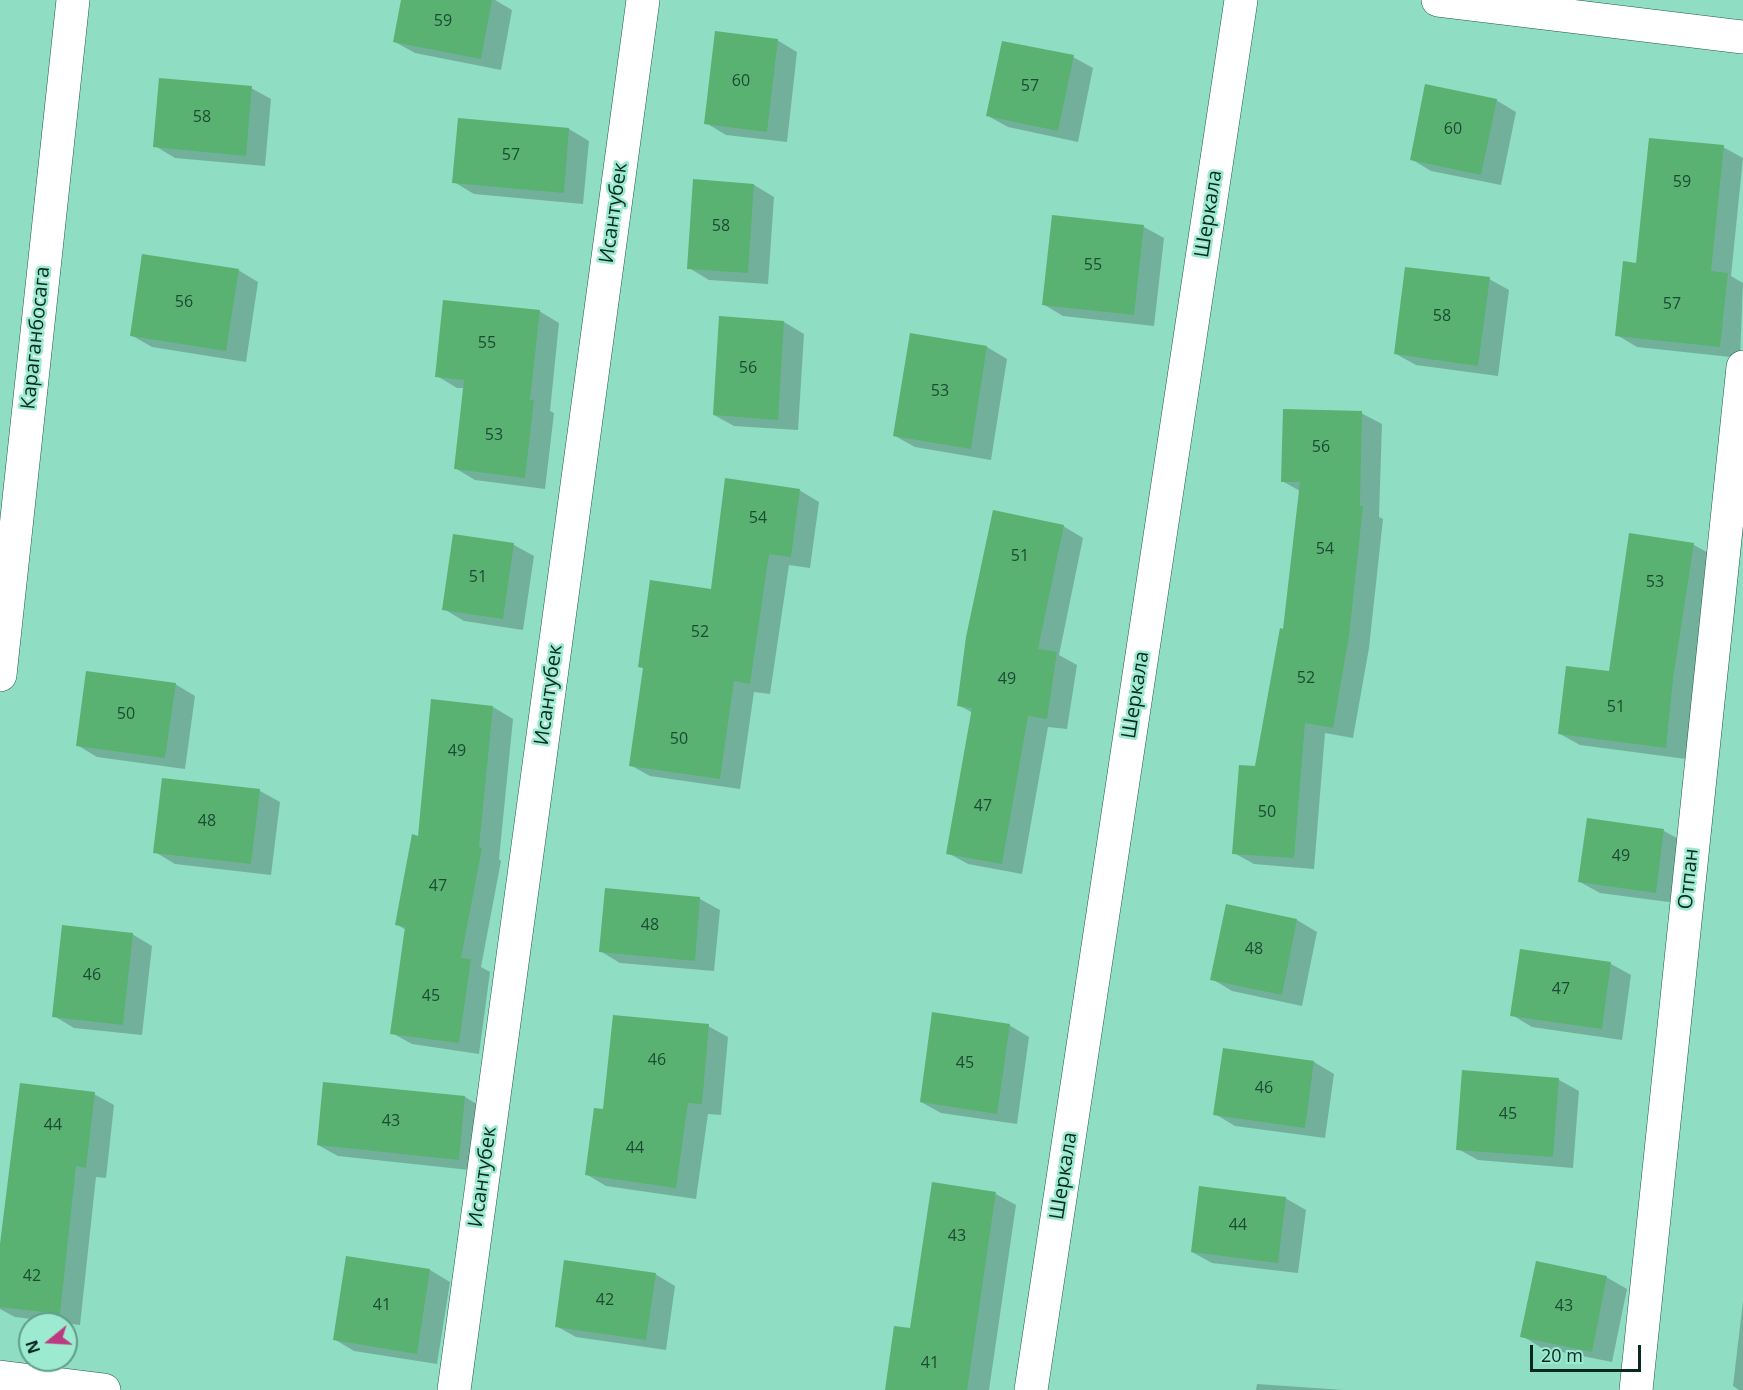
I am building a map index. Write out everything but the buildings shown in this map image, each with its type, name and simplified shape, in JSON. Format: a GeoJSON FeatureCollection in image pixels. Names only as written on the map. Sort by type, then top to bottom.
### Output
{"type":"FeatureCollection","features":[{"type":"Feature","properties":{"kind":"street","name":"Караганбосага"},"geometry":{"type":"LineString","coordinates":[[0,675],[73,0]]}},
{"type":"Feature","properties":{"kind":"street","name":"Исантубек"},"geometry":{"type":"LineString","coordinates":[[454,1390],[643,0]]}},
{"type":"Feature","properties":{"kind":"street","name":"Шеркала"},"geometry":{"type":"LineString","coordinates":[[1031,1390],[1241,0]]}},
{"type":"Feature","properties":{"kind":"street"},"geometry":{"type":"LineString","coordinates":[[1438,0],[1743,37]]}},
{"type":"Feature","properties":{"kind":"street","name":"Отпан"},"geometry":{"type":"LineString","coordinates":[[1636,1390],[1743,367]]}},
{"type":"Feature","properties":{"kind":"street"},"geometry":{"type":"LineString","coordinates":[[0,1377],[104,1390]]}}]}
